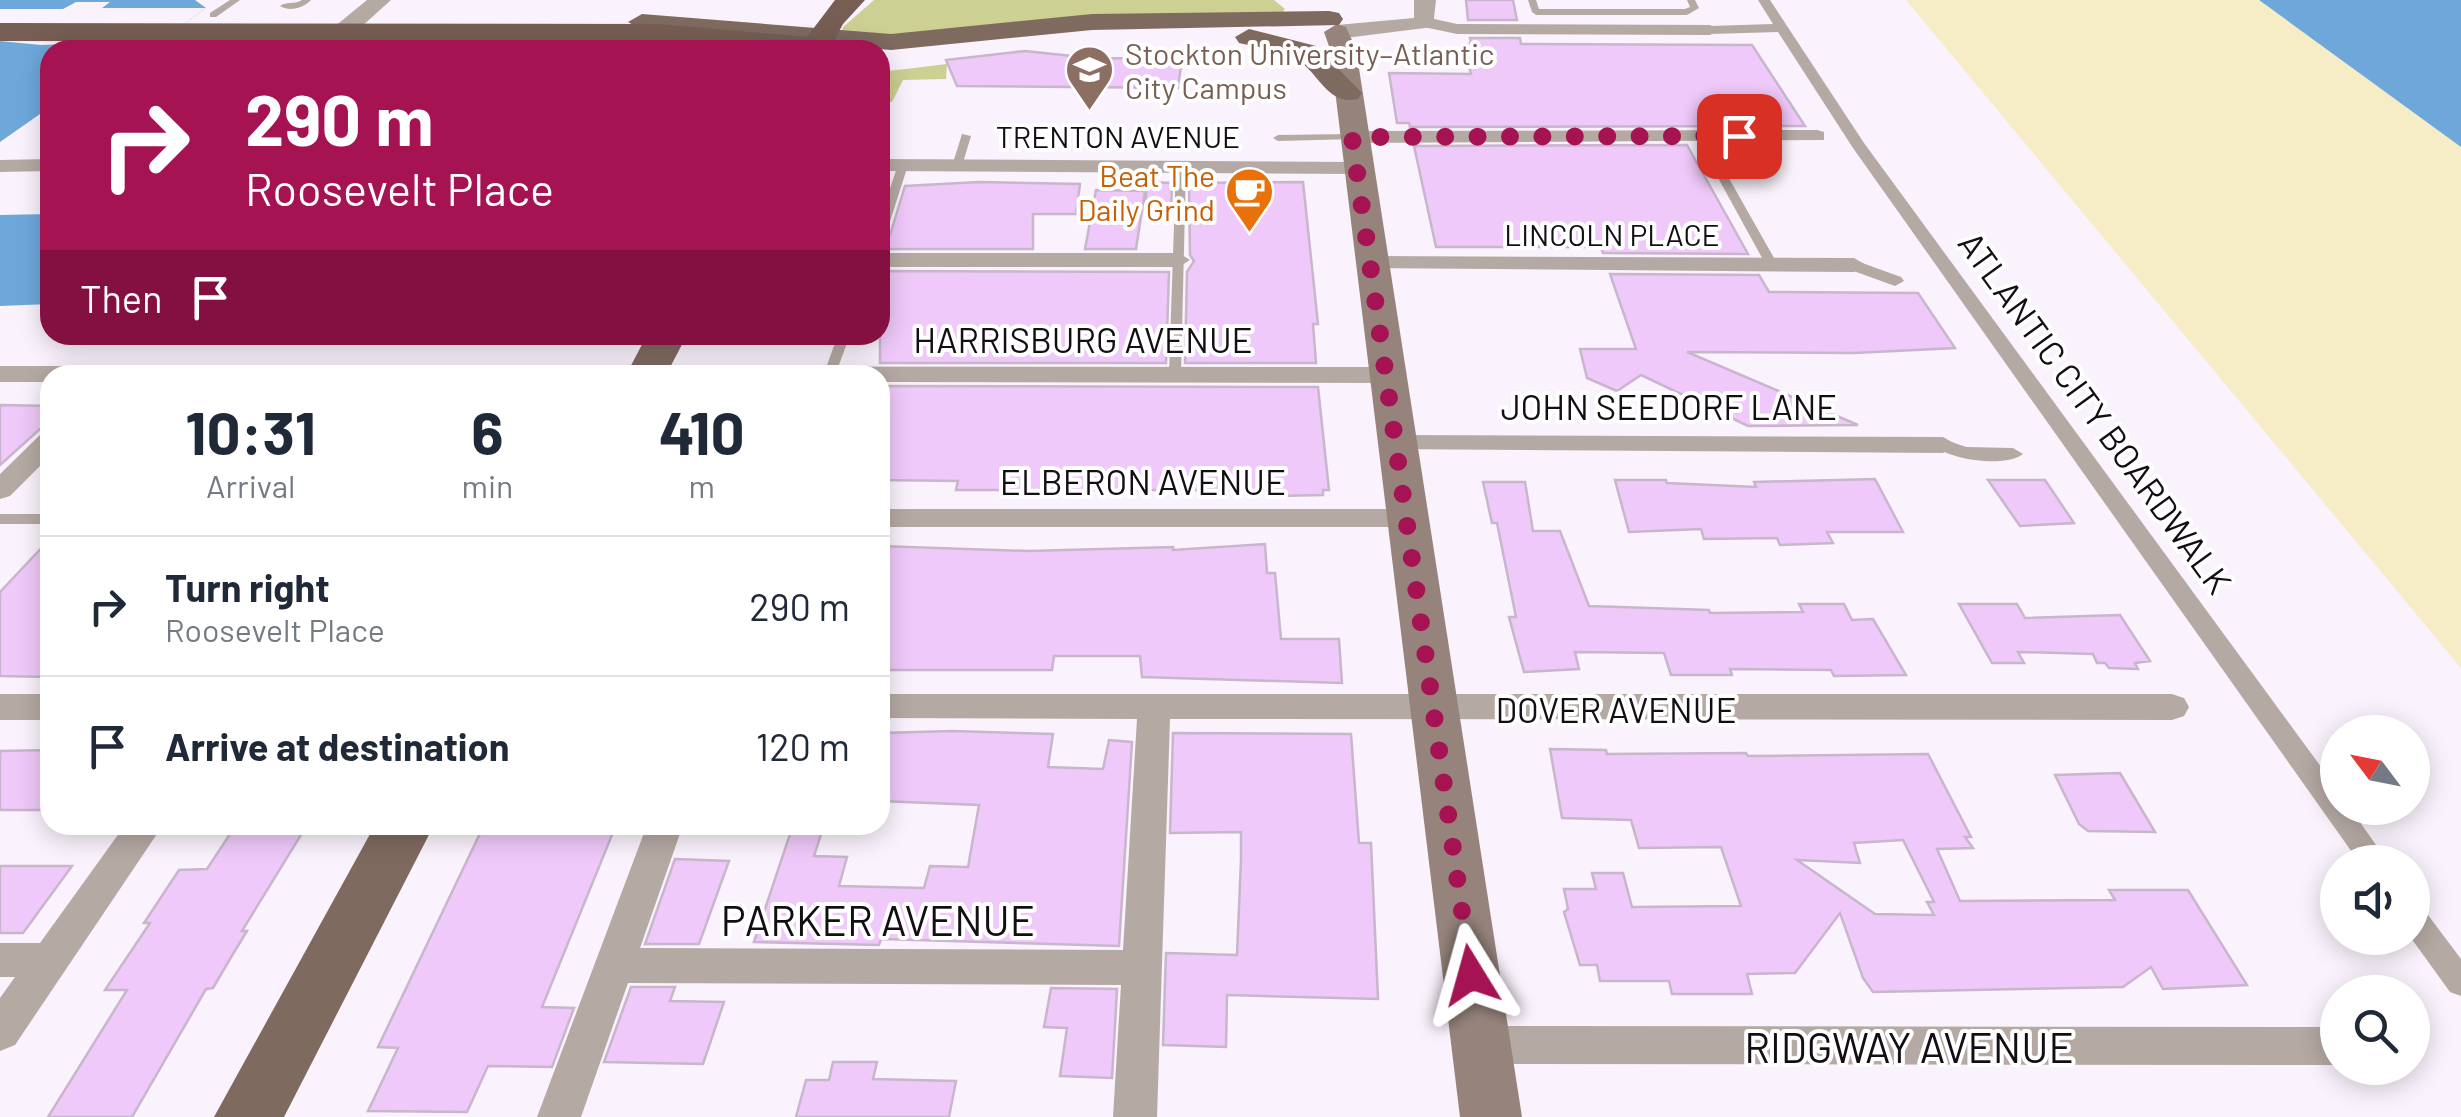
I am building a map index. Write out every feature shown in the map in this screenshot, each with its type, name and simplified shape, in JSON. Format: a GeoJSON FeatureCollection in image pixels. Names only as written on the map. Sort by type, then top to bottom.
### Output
{"type":"FeatureCollection","features":[{"type":"Feature","properties":{"kind":"highway"},"geometry":{"type":"LineString","coordinates":[[0,16],[212,17],[351,24],[642,22],[772,16],[838,0]]}},
{"type":"Feature","properties":{"kind":"highway"},"geometry":{"type":"LineString","coordinates":[[820,40],[831,20],[851,0]]}},
{"type":"Feature","properties":{"kind":"highway"},"geometry":{"type":"LineString","coordinates":[[0,32],[212,17]]}},
{"type":"Feature","properties":{"kind":"highway"},"geometry":{"type":"LineString","coordinates":[[351,24],[454,40]]}},
{"type":"Feature","properties":{"kind":"main road"},"geometry":{"type":"LineString","coordinates":[[890,42],[1092,22],[1325,17]]}},
{"type":"Feature","properties":{"kind":"main road"},"geometry":{"type":"LineString","coordinates":[[890,50],[1066,33],[1210,32],[1325,17]]}},
{"type":"Feature","properties":{"kind":"main road"},"geometry":{"type":"LineString","coordinates":[[1325,17],[1347,94],[1491,1117]]}},
{"type":"Feature","properties":{"kind":"main road"},"geometry":{"type":"LineString","coordinates":[[642,22],[779,40]]}},
{"type":"Feature","properties":{"kind":"main road"},"geometry":{"type":"LineString","coordinates":[[1210,32],[1305,49],[1347,94]]}},
{"type":"Feature","properties":{"kind":"main road"},"geometry":{"type":"LineString","coordinates":[[248,1117],[400,835]]}},
{"type":"Feature","properties":{"kind":"street","name":"ATLANTIC CITY BOARDWALK"},"geometry":{"type":"LineString","coordinates":[[1764,0],[1870,161],[2362,845]]}},
{"type":"Feature","properties":{"kind":"street"},"geometry":{"type":"LineString","coordinates":[[1325,17],[1397,29],[1425,8],[1457,29],[1589,21],[1710,30],[1782,28]]}},
{"type":"Feature","properties":{"kind":"street","name":"TRENTON AVENUE"},"geometry":{"type":"LineString","coordinates":[[890,166],[1181,166],[1354,152],[1700,136],[1817,136]]}},
{"type":"Feature","properties":{"kind":"street"},"geometry":{"type":"LineString","coordinates":[[0,166],[40,164]]}},
{"type":"Feature","properties":{"kind":"street"},"geometry":{"type":"LineString","coordinates":[[890,260],[1179,260]]}},
{"type":"Feature","properties":{"kind":"street","name":"LINCOLN PLACE"},"geometry":{"type":"LineString","coordinates":[[1370,263],[1854,265]]}},
{"type":"Feature","properties":{"kind":"street"},"geometry":{"type":"LineString","coordinates":[[1854,265],[1895,282]]}},
{"type":"Feature","properties":{"kind":"street","name":"HARRISBURG AVENUE"},"geometry":{"type":"LineString","coordinates":[[0,374],[40,374]]}},
{"type":"Feature","properties":{"kind":"street","name":"HARRISBURG AVENUE"},"geometry":{"type":"LineString","coordinates":[[890,374],[1386,375]]}},
{"type":"Feature","properties":{"kind":"street","name":"JOHN SEEDORF LANE"},"geometry":{"type":"LineString","coordinates":[[1395,443],[1943,445]]}},
{"type":"Feature","properties":{"kind":"street"},"geometry":{"type":"LineString","coordinates":[[1943,445],[1962,453],[2013,454]]}},
{"type":"Feature","properties":{"kind":"street"},"geometry":{"type":"LineString","coordinates":[[0,490],[40,451]]}},
{"type":"Feature","properties":{"kind":"street","name":"ELBERON AVENUE"},"geometry":{"type":"LineString","coordinates":[[890,518],[1406,518]]}},
{"type":"Feature","properties":{"kind":"street","name":"DOVER AVENUE"},"geometry":{"type":"LineString","coordinates":[[890,706],[2172,707]]}},
{"type":"Feature","properties":{"kind":"street"},"geometry":{"type":"LineString","coordinates":[[0,707],[40,707]]}},
{"type":"Feature","properties":{"kind":"street"},"geometry":{"type":"LineString","coordinates":[[1135,1117],[1154,707]]}},
{"type":"Feature","properties":{"kind":"street"},"geometry":{"type":"LineString","coordinates":[[0,1032],[137,835]]}},
{"type":"Feature","properties":{"kind":"street"},"geometry":{"type":"LineString","coordinates":[[558,1117],[661,835]]}},
{"type":"Feature","properties":{"kind":"street"},"geometry":{"type":"LineString","coordinates":[[2430,941],[2461,984]]}},
{"type":"Feature","properties":{"kind":"street"},"geometry":{"type":"LineString","coordinates":[[0,960],[50,960]]}},
{"type":"Feature","properties":{"kind":"street","name":"PARKER AVENUE"},"geometry":{"type":"LineString","coordinates":[[615,965],[1142,968]]}},
{"type":"Feature","properties":{"kind":"street","name":"RIDGWAY AVENUE"},"geometry":{"type":"LineString","coordinates":[[1481,1046],[2320,1046]]}},
{"type":"Feature","properties":{"kind":"lane"},"geometry":{"type":"LineString","coordinates":[[284,6],[299,6],[307,0]]}},
{"type":"Feature","properties":{"kind":"lane"},"geometry":{"type":"LineString","coordinates":[[1532,0],[1536,12],[1589,21],[1686,12],[1694,8],[1691,0]]}},
{"type":"Feature","properties":{"kind":"lane"},"geometry":{"type":"LineString","coordinates":[[212,17],[250,6]]}},
{"type":"Feature","properties":{"kind":"lane"},"geometry":{"type":"LineString","coordinates":[[957,166],[966,136]]}},
{"type":"Feature","properties":{"kind":"lane"},"geometry":{"type":"LineString","coordinates":[[1700,136],[1772,265]]}},
{"type":"Feature","properties":{"kind":"lane"},"geometry":{"type":"LineString","coordinates":[[1278,138],[1354,152]]}},
{"type":"Feature","properties":{"kind":"lane"},"geometry":{"type":"LineString","coordinates":[[890,204],[903,165]]}},
{"type":"Feature","properties":{"kind":"lane"},"geometry":{"type":"LineString","coordinates":[[1175,373],[1181,166]]}},
{"type":"Feature","properties":{"kind":"lane"},"geometry":{"type":"LineString","coordinates":[[0,519],[40,519]]}},
{"type":"Feature","properties":{"kind":"green space"},"geometry":{"type":"Polygon","coordinates":[[[874,0],[1274,0],[1285,9],[1281,14],[913,37],[841,35],[843,27],[874,0]]]}},
{"type":"Feature","properties":{"kind":"green space"},"geometry":{"type":"Polygon","coordinates":[[[947,64],[946,79],[903,80],[892,102],[890,71],[947,64]]]}},
{"type":"Feature","properties":{"kind":"sand"},"geometry":{"type":"Polygon","coordinates":[[[1906,0],[2259,0],[2461,147],[2461,668],[1906,0]]]}},
{"type":"Feature","properties":{"kind":"water"},"geometry":{"type":"Polygon","coordinates":[[[0,0],[195,0],[206,8],[162,40],[40,40],[40,114],[0,142],[0,0]]]}},
{"type":"Feature","properties":{"kind":"water"},"geometry":{"type":"Polygon","coordinates":[[[2259,0],[2461,0],[2461,147],[2259,0]]]}},
{"type":"Feature","properties":{"kind":"water"},"geometry":{"type":"Polygon","coordinates":[[[40,214],[40,304],[0,306],[0,215],[40,214]]]}},
{"type":"Feature","properties":{"kind":"pier"},"geometry":{"type":"Polygon","coordinates":[[[76,2],[110,2],[102,8],[206,8],[162,40],[40,40],[40,45],[0,41],[0,9],[63,9],[76,2]]]}},
{"type":"Feature","properties":{"kind":"building"},"geometry":{"type":"Polygon","coordinates":[[[1466,0],[1513,0],[1517,20],[1468,20],[1466,0]]]}},
{"type":"Feature","properties":{"kind":"building"},"geometry":{"type":"Polygon","coordinates":[[[1470,38],[1520,38],[1521,44],[1752,45],[1805,126],[1410,127],[1409,123],[1397,123],[1389,73],[1471,74],[1463,44],[1471,44],[1470,38]]]}},
{"type":"Feature","properties":{"kind":"building"},"geometry":{"type":"Polygon","coordinates":[[[1025,51],[1091,58],[1182,59],[1178,88],[957,86],[946,60],[1025,51]]]}},
{"type":"Feature","properties":{"kind":"building"},"geometry":{"type":"Polygon","coordinates":[[[1687,145],[1748,254],[1603,253],[1601,247],[1436,247],[1414,146],[1687,145]]]}},
{"type":"Feature","properties":{"kind":"building"},"geometry":{"type":"Polygon","coordinates":[[[979,182],[1080,184],[1076,214],[1033,214],[1033,249],[890,249],[890,235],[905,186],[979,182]]]}},
{"type":"Feature","properties":{"kind":"building"},"geometry":{"type":"Polygon","coordinates":[[[1147,182],[1172,183],[1171,211],[1145,211],[1147,182]]]}},
{"type":"Feature","properties":{"kind":"building"},"geometry":{"type":"Polygon","coordinates":[[[1303,182],[1318,324],[1313,324],[1316,363],[1185,363],[1187,272],[1194,261],[1190,255],[1189,183],[1303,182]]]}},
{"type":"Feature","properties":{"kind":"building"},"geometry":{"type":"Polygon","coordinates":[[[1096,190],[1145,191],[1136,249],[1085,249],[1096,190]]]}},
{"type":"Feature","properties":{"kind":"building"},"geometry":{"type":"Polygon","coordinates":[[[890,271],[1169,272],[1166,363],[880,363],[880,345],[890,345],[890,271]]]}},
{"type":"Feature","properties":{"kind":"building"},"geometry":{"type":"Polygon","coordinates":[[[1610,274],[1759,275],[1769,292],[1918,293],[1955,348],[1854,353],[1687,352],[1858,425],[1748,426],[1641,375],[1617,391],[1587,378],[1580,349],[1636,349],[1610,274]]]}},
{"type":"Feature","properties":{"kind":"building"},"geometry":{"type":"Polygon","coordinates":[[[890,386],[1318,387],[1329,490],[1323,490],[1323,495],[1276,496],[1277,490],[956,490],[958,481],[890,480],[890,386]]]}},
{"type":"Feature","properties":{"kind":"building"},"geometry":{"type":"Polygon","coordinates":[[[0,405],[40,406],[40,429],[0,465],[0,405]]]}},
{"type":"Feature","properties":{"kind":"building"},"geometry":{"type":"Polygon","coordinates":[[[1875,479],[1903,532],[1827,532],[1833,543],[1780,545],[1777,538],[1704,539],[1701,529],[1629,532],[1615,480],[1756,487],[1754,482],[1875,479]]]}},
{"type":"Feature","properties":{"kind":"building"},"geometry":{"type":"Polygon","coordinates":[[[1988,480],[2045,480],[2074,523],[2020,526],[1988,480]]]}},
{"type":"Feature","properties":{"kind":"building"},"geometry":{"type":"Polygon","coordinates":[[[1483,482],[1525,482],[1533,531],[1560,531],[1589,606],[1710,613],[1803,612],[1799,604],[1844,604],[1852,620],[1873,619],[1906,675],[1834,676],[1831,670],[1730,669],[1732,675],[1671,675],[1664,653],[1575,652],[1579,669],[1524,672],[1509,617],[1516,617],[1497,523],[1492,523],[1483,482]]]}},
{"type":"Feature","properties":{"kind":"building"},"geometry":{"type":"Polygon","coordinates":[[[1265,544],[1267,573],[1275,573],[1281,639],[1339,639],[1342,683],[1142,677],[1140,656],[1054,656],[1052,670],[890,670],[890,546],[1173,550],[1265,544]]]}},
{"type":"Feature","properties":{"kind":"building"},"geometry":{"type":"Polygon","coordinates":[[[40,550],[40,677],[0,676],[0,592],[40,550]]]}},
{"type":"Feature","properties":{"kind":"building"},"geometry":{"type":"Polygon","coordinates":[[[1959,604],[2017,604],[2025,618],[2120,615],[2150,661],[2135,663],[2138,669],[2109,668],[2105,663],[2097,663],[2093,654],[2018,652],[2024,663],[1992,663],[1959,604]]]}},
{"type":"Feature","properties":{"kind":"building"},"geometry":{"type":"Polygon","coordinates":[[[890,733],[1053,734],[1048,767],[1103,769],[1109,740],[1132,742],[1119,946],[881,939],[879,945],[754,942],[790,835],[821,835],[814,856],[847,857],[839,886],[924,888],[930,866],[968,867],[979,805],[890,801],[890,733]]]}},
{"type":"Feature","properties":{"kind":"building"},"geometry":{"type":"Polygon","coordinates":[[[1173,733],[1351,734],[1359,843],[1371,843],[1378,999],[1227,995],[1226,1047],[1163,1045],[1166,953],[1237,955],[1241,860],[1241,832],[1170,833],[1173,733]]]}},
{"type":"Feature","properties":{"kind":"building"},"geometry":{"type":"Polygon","coordinates":[[[1550,749],[1748,756],[1928,754],[1971,837],[1965,837],[1973,848],[1937,849],[1960,901],[2115,900],[2109,890],[2188,890],[2247,985],[2163,989],[2151,967],[2123,987],[1873,992],[1863,978],[1840,913],[1795,973],[1747,974],[1752,994],[1672,994],[1669,981],[1600,981],[1597,965],[1580,965],[1564,912],[1568,909],[1564,889],[1596,889],[1592,873],[1623,873],[1632,907],[1741,906],[1721,847],[1639,848],[1631,820],[1562,818],[1550,749]],[[1903,840],[1854,843],[1860,863],[1797,860],[1875,914],[1934,915],[1927,902],[1934,902],[1903,840]]]}},
{"type":"Feature","properties":{"kind":"building"},"geometry":{"type":"Polygon","coordinates":[[[40,750],[40,810],[0,810],[0,751],[40,750]]]}},
{"type":"Feature","properties":{"kind":"building"},"geometry":{"type":"Polygon","coordinates":[[[2120,773],[2155,832],[2088,831],[2079,824],[2055,775],[2120,773]]]}},
{"type":"Feature","properties":{"kind":"building"},"geometry":{"type":"Polygon","coordinates":[[[229,835],[301,835],[242,931],[247,931],[213,988],[206,989],[132,1117],[48,1117],[127,990],[105,990],[150,923],[144,923],[179,870],[207,869],[229,835]]]}},
{"type":"Feature","properties":{"kind":"building"},"geometry":{"type":"Polygon","coordinates":[[[479,835],[612,835],[542,1007],[574,1008],[552,1067],[488,1066],[467,1112],[368,1111],[398,1048],[378,1047],[479,835]]]}},
{"type":"Feature","properties":{"kind":"building"},"geometry":{"type":"Polygon","coordinates":[[[675,859],[729,861],[699,944],[645,944],[675,859]]]}},
{"type":"Feature","properties":{"kind":"building"},"geometry":{"type":"Polygon","coordinates":[[[0,866],[72,866],[23,933],[0,933],[0,866]]]}},
{"type":"Feature","properties":{"kind":"building"},"geometry":{"type":"Polygon","coordinates":[[[631,987],[675,987],[670,1001],[724,1002],[703,1064],[604,1062],[631,987]]]}},
{"type":"Feature","properties":{"kind":"building"},"geometry":{"type":"Polygon","coordinates":[[[1051,988],[1117,989],[1112,1078],[1060,1076],[1067,1028],[1044,1027],[1051,988]]]}},
{"type":"Feature","properties":{"kind":"building"},"geometry":{"type":"Polygon","coordinates":[[[833,1062],[877,1062],[873,1079],[956,1081],[949,1117],[796,1117],[806,1080],[829,1080],[833,1062]]]}},
{"type":"Feature","properties":{"kind":"place","name":"Stockton University–Atlantic City Campus"},"geometry":{"type":"Point","coordinates":[1090,112]}},
{"type":"Feature","properties":{"kind":"place","name":"Beat The Daily Grind"},"geometry":{"type":"Point","coordinates":[1250,234]}},
{"type":"Feature","properties":{"kind":"route"},"geometry":{"type":"LineString","coordinates":[[1471,975],[1352,137],[1739,136]]}}]}
